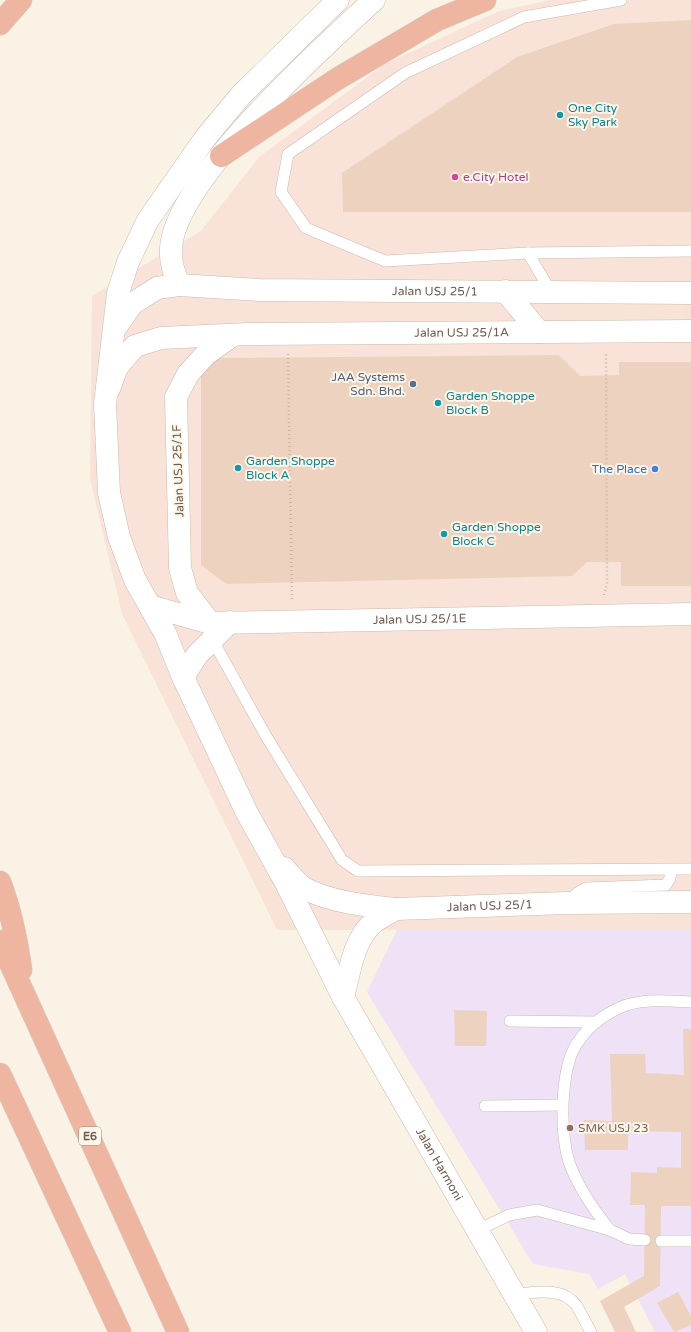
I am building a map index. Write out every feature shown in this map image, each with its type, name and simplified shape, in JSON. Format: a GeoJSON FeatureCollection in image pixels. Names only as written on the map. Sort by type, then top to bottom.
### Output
{"type":"FeatureCollection","features":[{"type":"Feature","properties":{"kind":"highway"},"geometry":{"type":"LineString","coordinates":[[0,24],[21,0]]}},
{"type":"Feature","properties":{"kind":"highway"},"geometry":{"type":"LineString","coordinates":[[221,156],[337,79],[430,24],[485,0]]}},
{"type":"Feature","properties":{"kind":"highway"},"geometry":{"type":"LineString","coordinates":[[0,882],[7,901],[17,942],[24,995]]}},
{"type":"Feature","properties":{"kind":"highway","name":"E6"},"geometry":{"type":"LineString","coordinates":[[0,941],[178,1332]]}},
{"type":"Feature","properties":{"kind":"highway"},"geometry":{"type":"LineString","coordinates":[[0,1074],[120,1332]]}},
{"type":"Feature","properties":{"kind":"highway"},"geometry":{"type":"LineString","coordinates":[[0,1090],[18,1113]]}},
{"type":"Feature","properties":{"kind":"street"},"geometry":{"type":"LineString","coordinates":[[105,404],[118,293],[128,262],[148,220],[206,137],[242,94],[338,0]]}},
{"type":"Feature","properties":{"kind":"street"},"geometry":{"type":"LineString","coordinates":[[179,286],[171,266],[171,246],[178,223],[193,195],[221,156],[270,100],[315,54],[374,0]]}},
{"type":"Feature","properties":{"kind":"street","name":"Jalan USJ 25/1"},"geometry":{"type":"LineString","coordinates":[[113,331],[132,304],[157,288],[179,286],[260,290],[691,293]]}},
{"type":"Feature","properties":{"kind":"street"},"geometry":{"type":"LineString","coordinates":[[505,291],[539,332]]}},
{"type":"Feature","properties":{"kind":"street","name":"Jalan USJ 25/1A"},"geometry":{"type":"LineString","coordinates":[[105,404],[117,367],[135,346],[161,338],[288,334],[691,331]]}},
{"type":"Feature","properties":{"kind":"street","name":"Jalan USJ 25/1F"},"geometry":{"type":"LineString","coordinates":[[218,628],[186,593],[180,568],[176,397],[188,374],[206,354],[233,335]]}},
{"type":"Feature","properties":{"kind":"street","name":"Jalan Harmoni"},"geometry":{"type":"LineString","coordinates":[[105,404],[109,493],[119,537],[136,580],[165,633],[183,677],[229,777],[343,997],[536,1332]]}},
{"type":"Feature","properties":{"kind":"street","name":"Jalan USJ 25/1E"},"geometry":{"type":"LineString","coordinates":[[150,606],[218,628],[293,621],[691,614]]}},
{"type":"Feature","properties":{"kind":"street"},"geometry":{"type":"LineString","coordinates":[[183,677],[197,655],[218,628]]}},
{"type":"Feature","properties":{"kind":"street"},"geometry":{"type":"LineString","coordinates":[[268,852],[304,888],[335,899],[366,906],[396,909]]}},
{"type":"Feature","properties":{"kind":"street","name":"Jalan USJ 25/1"},"geometry":{"type":"LineString","coordinates":[[343,997],[354,956],[362,937],[374,922],[396,909],[568,903],[691,902]]}},
{"type":"Feature","properties":{"kind":"lane"},"geometry":{"type":"LineString","coordinates":[[621,0],[524,17],[405,73],[288,154],[280,192],[306,228],[385,261],[528,253],[691,251]]}},
{"type":"Feature","properties":{"kind":"lane"},"geometry":{"type":"LineString","coordinates":[[528,253],[551,292]]}},
{"type":"Feature","properties":{"kind":"lane"},"geometry":{"type":"LineString","coordinates":[[218,628],[266,736],[342,860],[358,871],[691,870]]}},
{"type":"Feature","properties":{"kind":"lane"},"geometry":{"type":"LineString","coordinates":[[568,903],[577,893],[586,888],[666,885],[670,878],[671,870]]}},
{"type":"Feature","properties":{"kind":"lane"},"geometry":{"type":"LineString","coordinates":[[610,1230],[590,1204],[569,1162],[563,1136],[562,1105],[565,1076],[575,1047],[587,1030],[596,1022],[620,1007],[642,1001],[691,1002]]}},
{"type":"Feature","properties":{"kind":"lane"},"geometry":{"type":"LineString","coordinates":[[510,1021],[596,1022]]}},
{"type":"Feature","properties":{"kind":"lane"},"geometry":{"type":"LineString","coordinates":[[485,1106],[562,1105]]}},
{"type":"Feature","properties":{"kind":"lane"},"geometry":{"type":"LineString","coordinates":[[478,1230],[509,1215],[537,1210],[610,1230],[629,1239],[645,1240]]}},
{"type":"Feature","properties":{"kind":"lane"},"geometry":{"type":"LineString","coordinates":[[661,1241],[691,1241]]}},
{"type":"Feature","properties":{"kind":"lane"},"geometry":{"type":"LineString","coordinates":[[514,1294],[548,1292],[568,1298],[575,1304],[591,1332]]}},
{"type":"Feature","properties":{"kind":"path"},"geometry":{"type":"LineString","coordinates":[[583,615],[597,606],[604,598],[607,584],[606,332]]}},
{"type":"Feature","properties":{"kind":"path"},"geometry":{"type":"LineString","coordinates":[[288,334],[293,621]]}},
{"type":"Feature","properties":{"kind":"shaded area"},"geometry":{"type":"Polygon","coordinates":[[[550,0],[691,0],[691,930],[277,930],[122,614],[90,479],[92,296],[201,231],[259,157],[385,64],[499,11],[550,0]]]}},
{"type":"Feature","properties":{"kind":"shaded area","name":"SMK USJ 23"},"geometry":{"type":"Polygon","coordinates":[[[397,930],[691,930],[691,1332],[655,1332],[625,1274],[598,1289],[589,1274],[533,1264],[367,992],[397,930]]]}},
{"type":"Feature","properties":{"kind":"building","name":"One City Sky Park"},"geometry":{"type":"Polygon","coordinates":[[[691,20],[691,212],[343,212],[342,173],[517,57],[614,24],[691,20]]]}},
{"type":"Feature","properties":{"kind":"building"},"geometry":{"type":"Polygon","coordinates":[[[559,355],[580,376],[619,375],[619,362],[691,362],[691,586],[621,586],[621,562],[587,562],[572,576],[226,584],[201,565],[201,372],[215,358],[559,355]]]}},
{"type":"Feature","properties":{"kind":"building"},"geometry":{"type":"Polygon","coordinates":[[[454,1010],[487,1011],[486,1046],[455,1046],[454,1010]]]}},
{"type":"Feature","properties":{"kind":"building"},"geometry":{"type":"Polygon","coordinates":[[[683,1029],[691,1029],[691,1206],[661,1206],[660,1286],[624,1307],[636,1332],[615,1332],[600,1301],[644,1276],[645,1205],[630,1205],[631,1172],[657,1173],[657,1167],[681,1168],[681,1132],[628,1131],[628,1150],[585,1150],[584,1120],[612,1121],[610,1054],[645,1054],[646,1073],[684,1075],[683,1029]]]}},
{"type":"Feature","properties":{"kind":"building"},"geometry":{"type":"Polygon","coordinates":[[[678,1292],[691,1316],[691,1325],[674,1332],[657,1303],[678,1292]]]}},
{"type":"Feature","properties":{"kind":"place","name":"One City Sky Park"},"geometry":{"type":"Point","coordinates":[560,115]}},
{"type":"Feature","properties":{"kind":"place","name":"e.City Hotel"},"geometry":{"type":"Point","coordinates":[455,177]}},
{"type":"Feature","properties":{"kind":"place","name":"JAA Systems Sdn. Bhd."},"geometry":{"type":"Point","coordinates":[413,384]}},
{"type":"Feature","properties":{"kind":"place","name":"Garden Shoppe Block B"},"geometry":{"type":"Point","coordinates":[438,403]}},
{"type":"Feature","properties":{"kind":"place","name":"Garden Shoppe Block A"},"geometry":{"type":"Point","coordinates":[238,468]}},
{"type":"Feature","properties":{"kind":"place","name":"The Place"},"geometry":{"type":"Point","coordinates":[655,469]}},
{"type":"Feature","properties":{"kind":"place","name":"Garden Shoppe Block C"},"geometry":{"type":"Point","coordinates":[444,534]}},
{"type":"Feature","properties":{"kind":"place","name":"SMK USJ 23"},"geometry":{"type":"Point","coordinates":[570,1128]}}]}
